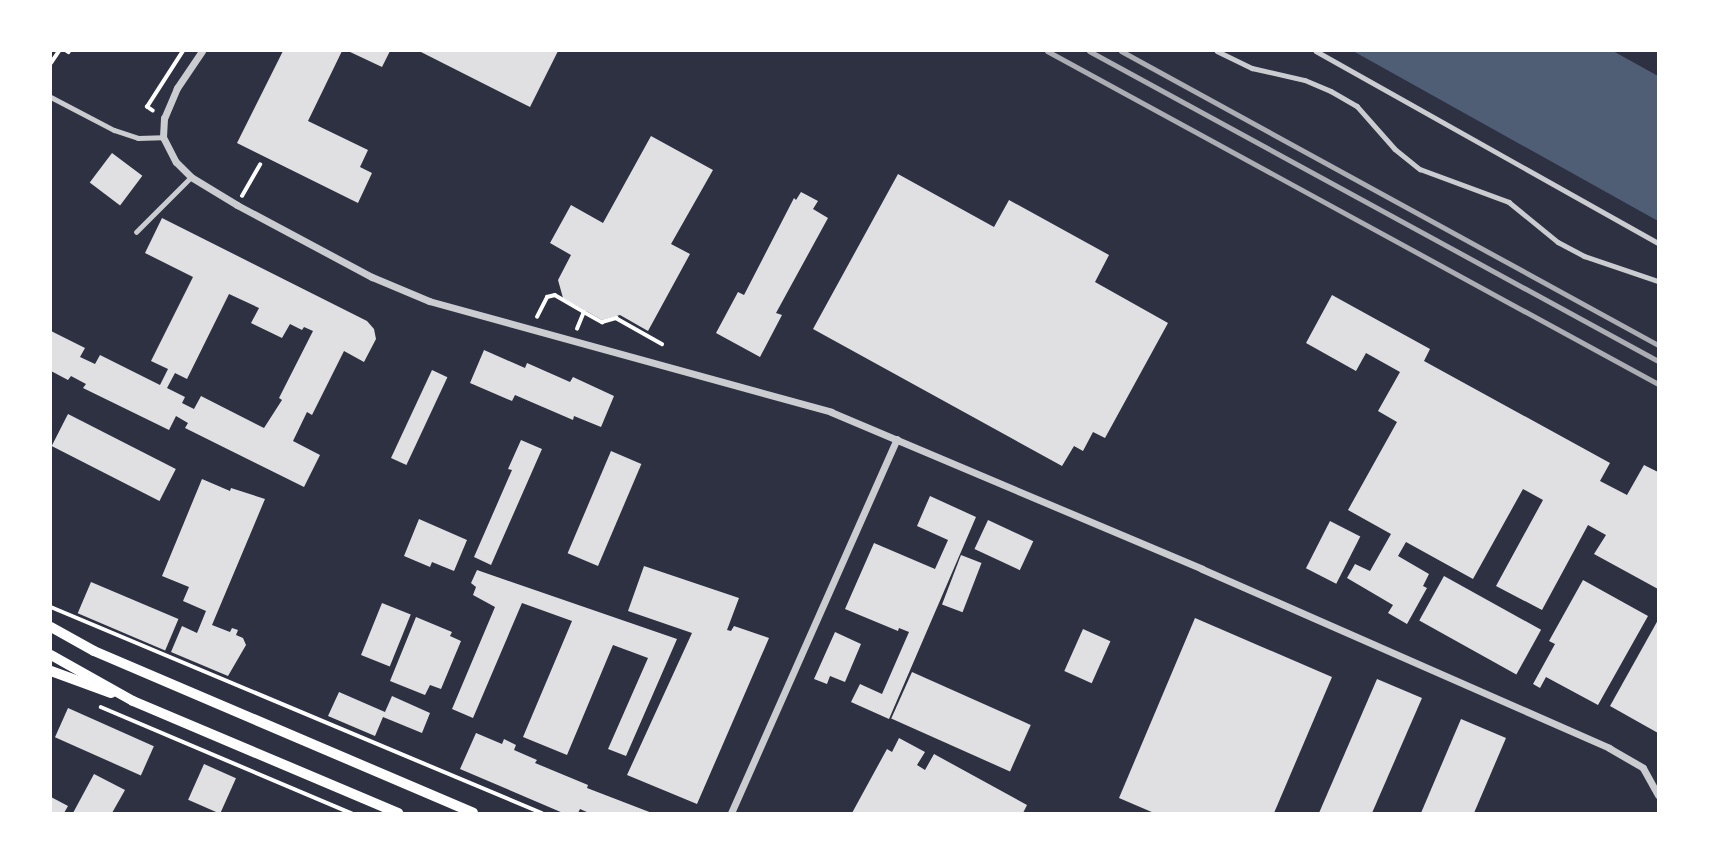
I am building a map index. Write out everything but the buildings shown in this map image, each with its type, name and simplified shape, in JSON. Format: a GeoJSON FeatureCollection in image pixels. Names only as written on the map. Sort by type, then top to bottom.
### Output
{"type":"FeatureCollection","features":[{"type":"Feature","properties":{"kind":"main road"},"geometry":{"type":"LineString","coordinates":[[51,626],[94,651],[473,813]]}},
{"type":"Feature","properties":{"kind":"main road"},"geometry":{"type":"LineString","coordinates":[[51,655],[133,701]]}},
{"type":"Feature","properties":{"kind":"main road"},"geometry":{"type":"LineString","coordinates":[[51,671],[133,701],[398,813]]}},
{"type":"Feature","properties":{"kind":"street"},"geometry":{"type":"LineString","coordinates":[[202,51],[168,104],[163,137],[168,151],[191,177],[237,205],[384,282],[429,301],[831,412],[1609,748],[1636,762],[1655,785],[1658,795]]}},
{"type":"Feature","properties":{"kind":"street"},"geometry":{"type":"LineString","coordinates":[[731,813],[897,439]]}},
{"type":"Feature","properties":{"kind":"lane"},"geometry":{"type":"LineString","coordinates":[[1217,51],[1252,68],[1305,80],[1331,91],[1357,106],[1395,149],[1420,169],[1508,202],[1558,242],[1584,256],[1658,281]]}},
{"type":"Feature","properties":{"kind":"lane"},"geometry":{"type":"LineString","coordinates":[[1316,51],[1658,243]]}},
{"type":"Feature","properties":{"kind":"lane"},"geometry":{"type":"LineString","coordinates":[[51,97],[114,130],[138,138],[163,137]]}},
{"type":"Feature","properties":{"kind":"lane"},"geometry":{"type":"LineString","coordinates":[[136,232],[191,177]]}},
{"type":"Feature","properties":{"kind":"path"},"geometry":{"type":"LineString","coordinates":[[51,63],[59,51]]}},
{"type":"Feature","properties":{"kind":"path"},"geometry":{"type":"LineString","coordinates":[[237,205],[260,165]]}},
{"type":"Feature","properties":{"kind":"path"},"geometry":{"type":"LineString","coordinates":[[534,331],[539,310],[547,297],[555,295],[602,322],[616,318],[662,344]]}},
{"type":"Feature","properties":{"kind":"path"},"geometry":{"type":"LineString","coordinates":[[574,342],[584,312]]}},
{"type":"Feature","properties":{"kind":"path"},"geometry":{"type":"LineString","coordinates":[[51,607],[542,813]]}},
{"type":"Feature","properties":{"kind":"path"},"geometry":{"type":"LineString","coordinates":[[94,704],[351,813]]}},
{"type":"Feature","properties":{"kind":"water"},"geometry":{"type":"Polygon","coordinates":[[[1353,51],[1613,51],[1658,76],[1658,221],[1353,51]]]}},
{"type":"Feature","properties":{"kind":"railway"},"geometry":{"type":"LineString","coordinates":[[1047,51],[1658,384]]}},
{"type":"Feature","properties":{"kind":"railway"},"geometry":{"type":"LineString","coordinates":[[1089,51],[1658,361]]}},
{"type":"Feature","properties":{"kind":"railway"},"geometry":{"type":"LineString","coordinates":[[1121,51],[1658,345]]}}]}
